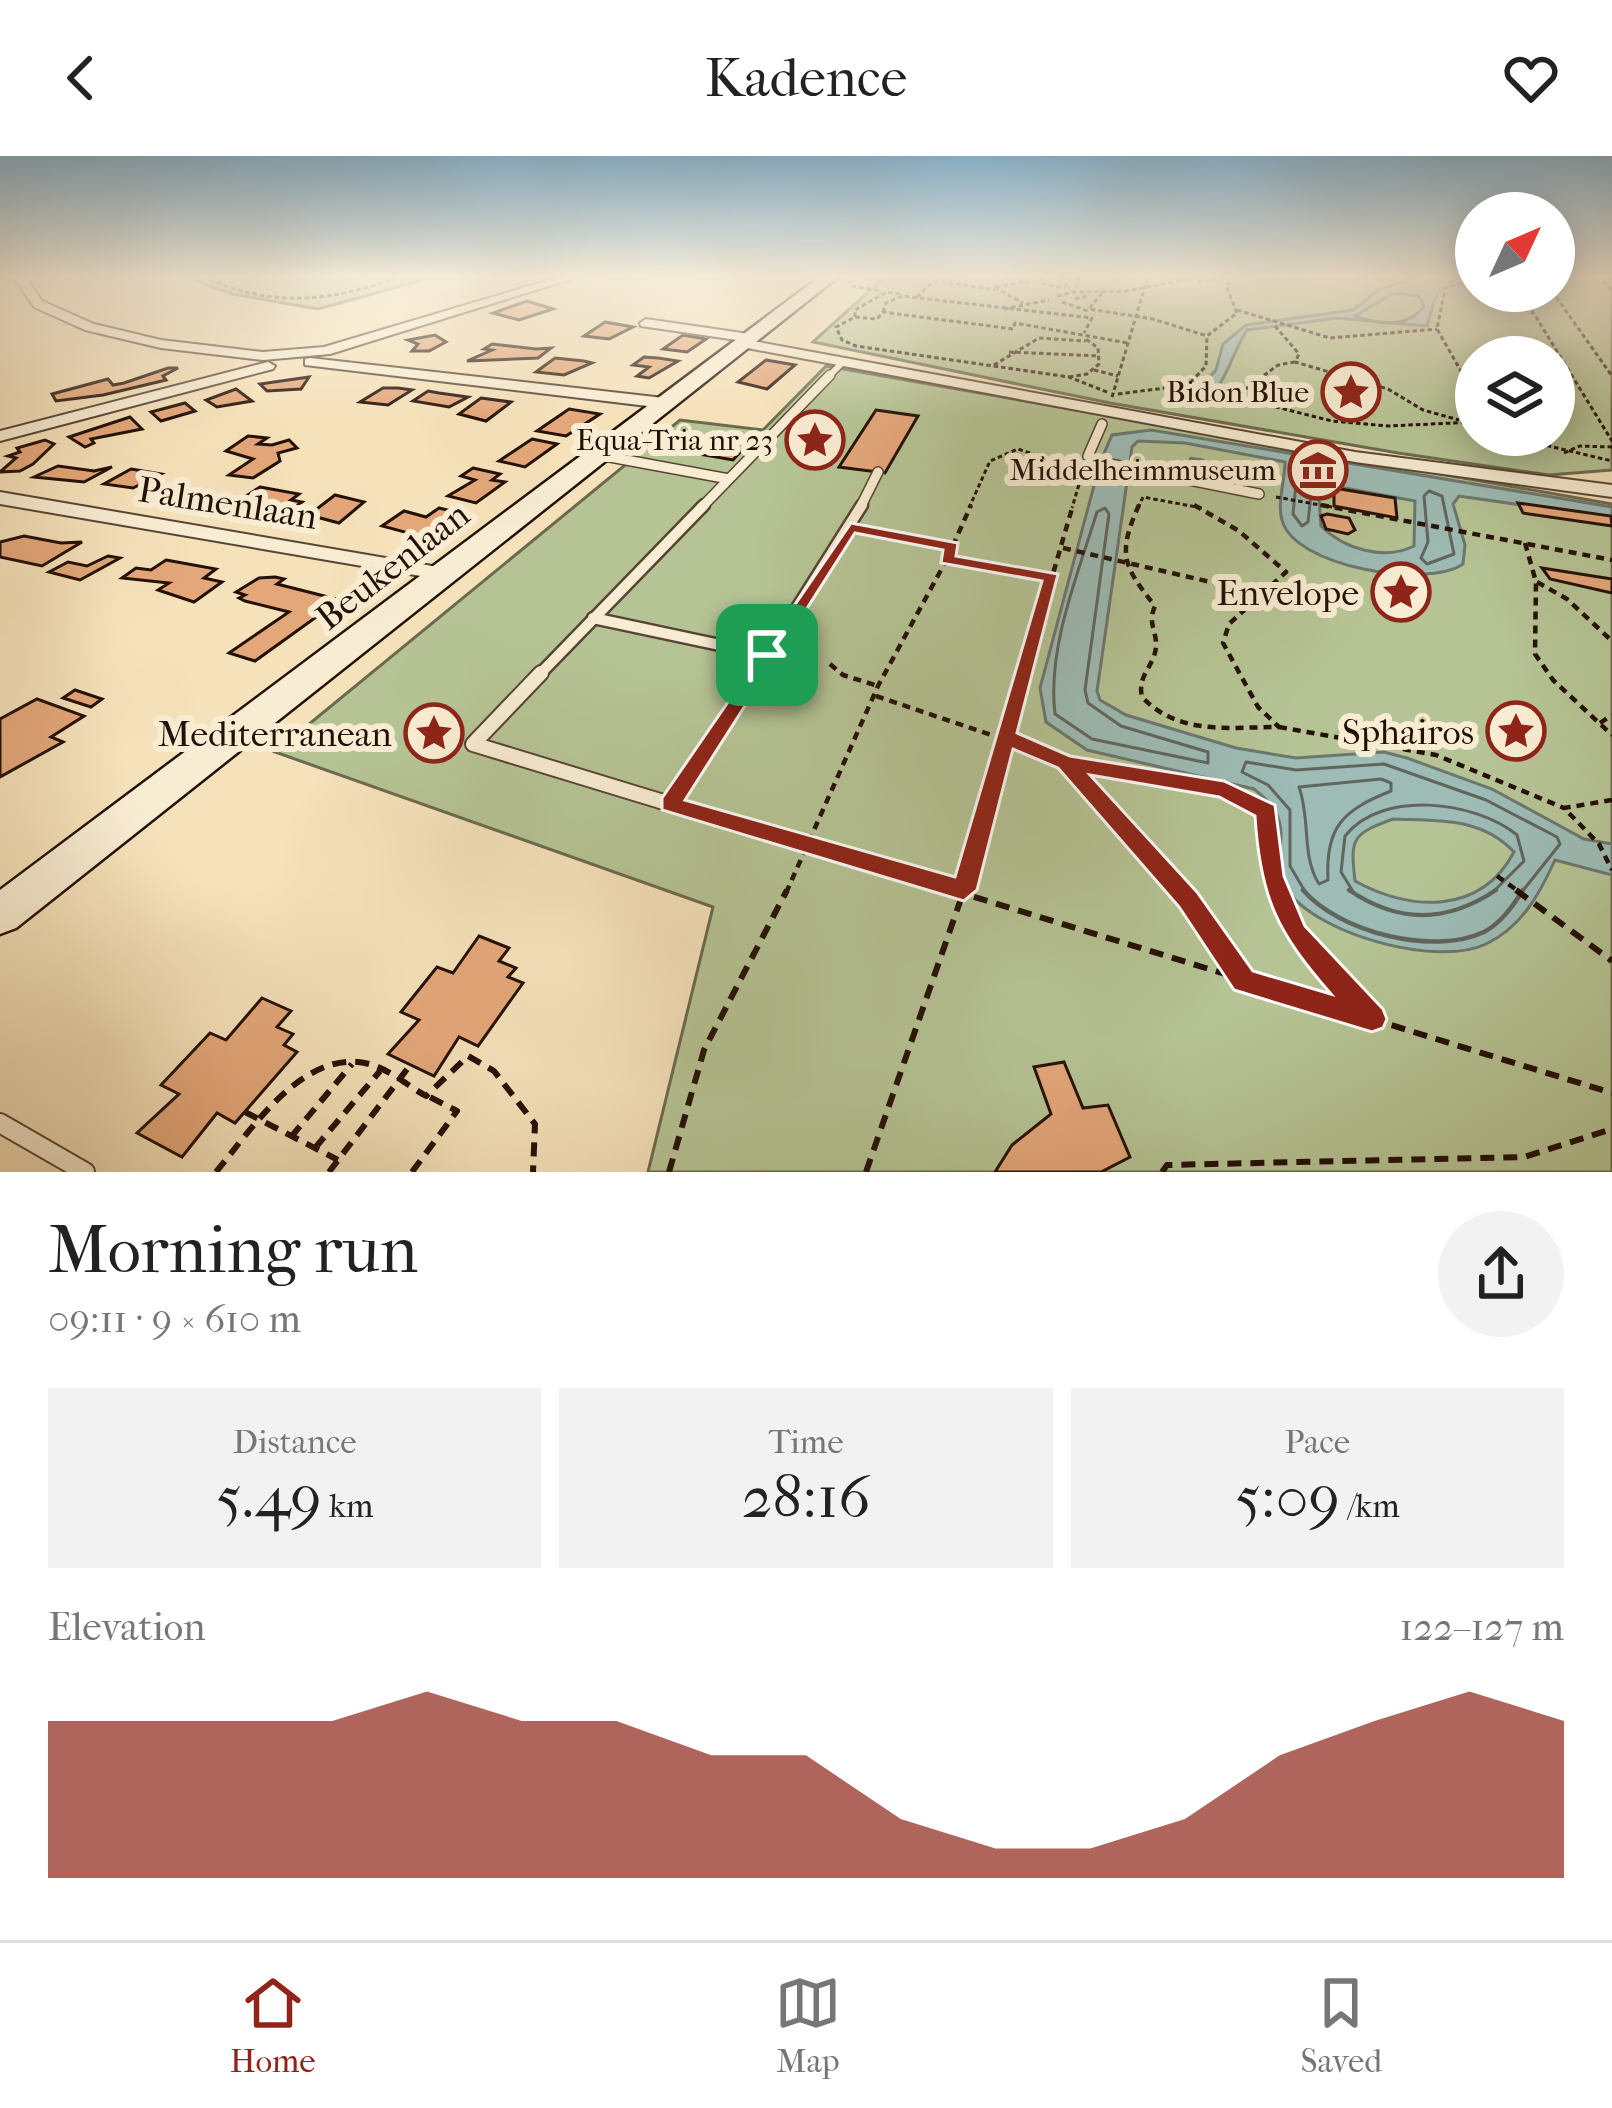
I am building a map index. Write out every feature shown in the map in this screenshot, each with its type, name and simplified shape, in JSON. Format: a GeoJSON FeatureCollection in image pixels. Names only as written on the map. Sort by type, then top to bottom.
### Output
{"type":"FeatureCollection","features":[{"type":"Feature","properties":{"kind":"street"},"geometry":{"type":"LineString","coordinates":[[80,323],[161,344],[266,361]]}},
{"type":"Feature","properties":{"kind":"street"},"geometry":{"type":"LineString","coordinates":[[0,436],[266,361],[321,356],[424,323]]}},
{"type":"Feature","properties":{"kind":"street"},"geometry":{"type":"LineString","coordinates":[[648,323],[1105,417],[1355,458],[1612,491]]}},
{"type":"Feature","properties":{"kind":"street","name":"Beukenlaan"},"geometry":{"type":"LineString","coordinates":[[0,915],[598,455],[656,402],[767,323]]}},
{"type":"Feature","properties":{"kind":"street"},"geometry":{"type":"LineString","coordinates":[[321,356],[656,402]]}},
{"type":"Feature","properties":{"kind":"street","name":"Palmenlaan"},"geometry":{"type":"LineString","coordinates":[[0,498],[444,574]]}},
{"type":"Feature","properties":{"kind":"lane"},"geometry":{"type":"LineString","coordinates":[[843,362],[473,744],[670,804],[851,528],[878,472]]}},
{"type":"Feature","properties":{"kind":"lane"},"geometry":{"type":"LineString","coordinates":[[1105,417],[1088,456],[1100,463],[1259,494]]}},
{"type":"Feature","properties":{"kind":"lane"},"geometry":{"type":"LineString","coordinates":[[598,455],[729,479]]}},
{"type":"Feature","properties":{"kind":"lane"},"geometry":{"type":"LineString","coordinates":[[593,618],[767,655]]}},
{"type":"Feature","properties":{"kind":"lane"},"geometry":{"type":"LineString","coordinates":[[0,1123],[85,1172]]}},
{"type":"Feature","properties":{"kind":"path"},"geometry":{"type":"LineString","coordinates":[[843,323],[836,327],[842,340],[856,346],[1069,377],[1113,394],[1188,385],[1369,424],[1455,421]]}},
{"type":"Feature","properties":{"kind":"path"},"geometry":{"type":"LineString","coordinates":[[968,323],[1013,329],[1015,323]]}},
{"type":"Feature","properties":{"kind":"path"},"geometry":{"type":"LineString","coordinates":[[1018,323],[1128,343]]}},
{"type":"Feature","properties":{"kind":"path"},"geometry":{"type":"LineString","coordinates":[[1086,341],[1089,323]]}},
{"type":"Feature","properties":{"kind":"path"},"geometry":{"type":"LineString","coordinates":[[1105,417],[1135,323]]}},
{"type":"Feature","properties":{"kind":"path"},"geometry":{"type":"LineString","coordinates":[[1160,323],[1207,336]]}},
{"type":"Feature","properties":{"kind":"path"},"geometry":{"type":"LineString","coordinates":[[1188,385],[1206,366],[1207,336],[1222,323]]}},
{"type":"Feature","properties":{"kind":"path"},"geometry":{"type":"LineString","coordinates":[[1269,323],[1361,337],[1374,330],[1418,334],[1437,328]]}},
{"type":"Feature","properties":{"kind":"path"},"geometry":{"type":"LineString","coordinates":[[1438,323],[1455,360]]}},
{"type":"Feature","properties":{"kind":"path"},"geometry":{"type":"LineString","coordinates":[[1540,323],[1612,444],[1575,448]]}},
{"type":"Feature","properties":{"kind":"path"},"geometry":{"type":"LineString","coordinates":[[1575,323],[1612,376]]}},
{"type":"Feature","properties":{"kind":"path"},"geometry":{"type":"LineString","coordinates":[[1275,326],[1299,354],[1295,362]]}},
{"type":"Feature","properties":{"kind":"path"},"geometry":{"type":"LineString","coordinates":[[1094,345],[1105,336]]}},
{"type":"Feature","properties":{"kind":"path"},"geometry":{"type":"LineString","coordinates":[[994,365],[1039,338],[1094,345],[1099,356],[1094,370]]}},
{"type":"Feature","properties":{"kind":"path"},"geometry":{"type":"LineString","coordinates":[[1009,352],[1099,356]]}},
{"type":"Feature","properties":{"kind":"path"},"geometry":{"type":"LineString","coordinates":[[1234,398],[1278,365],[1295,362],[1388,389],[1423,410],[1455,418]]}},
{"type":"Feature","properties":{"kind":"path"},"geometry":{"type":"LineString","coordinates":[[1069,377],[1094,370],[1118,376]]}},
{"type":"Feature","properties":{"kind":"path"},"geometry":{"type":"LineString","coordinates":[[670,1172],[704,1050],[812,843],[878,686],[952,547],[990,461],[1018,449],[1083,472],[964,890],[866,1172]]}},
{"type":"Feature","properties":{"kind":"path"},"geometry":{"type":"LineString","coordinates":[[1575,455],[1612,461]]}},
{"type":"Feature","properties":{"kind":"path"},"geometry":{"type":"LineString","coordinates":[[1279,727],[1258,707],[1223,643],[1229,624],[1267,595],[1286,572],[1218,518],[1178,499],[1143,497],[1126,535],[1126,570],[1155,606],[1149,619],[1156,647],[1138,682],[1140,695],[1175,717],[1213,729],[1279,727],[1392,744],[1450,760],[1564,808],[1599,844],[1612,870]]}},
{"type":"Feature","properties":{"kind":"path"},"geometry":{"type":"LineString","coordinates":[[1282,498],[1612,560]]}},
{"type":"Feature","properties":{"kind":"path"},"geometry":{"type":"LineString","coordinates":[[851,528],[952,547]]}},
{"type":"Feature","properties":{"kind":"path"},"geometry":{"type":"LineString","coordinates":[[1525,543],[1536,582],[1535,654],[1553,680],[1612,735]]}},
{"type":"Feature","properties":{"kind":"path"},"geometry":{"type":"LineString","coordinates":[[1060,548],[1129,561],[1187,583],[1267,595]]}},
{"type":"Feature","properties":{"kind":"path"},"geometry":{"type":"LineString","coordinates":[[946,559],[1052,577]]}},
{"type":"Feature","properties":{"kind":"path"},"geometry":{"type":"LineString","coordinates":[[1536,582],[1567,599],[1612,641]]}},
{"type":"Feature","properties":{"kind":"path"},"geometry":{"type":"LineString","coordinates":[[830,664],[843,675],[878,686]]}},
{"type":"Feature","properties":{"kind":"path"},"geometry":{"type":"LineString","coordinates":[[876,696],[1006,737],[1066,763],[1205,785],[1256,802],[1270,822],[1271,876],[1295,934],[1372,1019]]}},
{"type":"Feature","properties":{"kind":"path"},"geometry":{"type":"LineString","coordinates":[[1600,723],[1612,715]]}},
{"type":"Feature","properties":{"kind":"path"},"geometry":{"type":"LineString","coordinates":[[1066,763],[1188,900],[1244,981]]}},
{"type":"Feature","properties":{"kind":"path"},"geometry":{"type":"LineString","coordinates":[[1564,808],[1612,800]]}},
{"type":"Feature","properties":{"kind":"path"},"geometry":{"type":"LineString","coordinates":[[670,804],[812,843],[1612,1093]]}},
{"type":"Feature","properties":{"kind":"path"},"geometry":{"type":"LineString","coordinates":[[1497,876],[1612,961]]}},
{"type":"Feature","properties":{"kind":"path"},"geometry":{"type":"LineString","coordinates":[[426,1096],[467,1056],[494,1071],[536,1124],[533,1172]]}},
{"type":"Feature","properties":{"kind":"path"},"geometry":{"type":"LineString","coordinates":[[216,1172],[286,1090],[330,1066],[366,1063],[457,1112],[412,1172]]}},
{"type":"Feature","properties":{"kind":"path"},"geometry":{"type":"LineString","coordinates":[[291,1137],[352,1064]]}},
{"type":"Feature","properties":{"kind":"path"},"geometry":{"type":"LineString","coordinates":[[329,1172],[411,1064]]}},
{"type":"Feature","properties":{"kind":"path"},"geometry":{"type":"LineString","coordinates":[[315,1148],[380,1071]]}},
{"type":"Feature","properties":{"kind":"path"},"geometry":{"type":"LineString","coordinates":[[245,1112],[338,1160]]}},
{"type":"Feature","properties":{"kind":"path"},"geometry":{"type":"LineString","coordinates":[[1162,1172],[1167,1165],[1524,1157],[1612,1129]]}},
{"type":"Feature","properties":{"kind":"green space"},"geometry":{"type":"Polygon","coordinates":[[[834,323],[1612,323],[1612,470],[1549,475],[1110,403],[813,342],[834,323]]]}},
{"type":"Feature","properties":{"kind":"green space"},"geometry":{"type":"Polygon","coordinates":[[[826,366],[1612,504],[1612,1172],[648,1172],[713,907],[275,752],[680,420],[763,430],[826,366]]]}},
{"type":"Feature","properties":{"kind":"water"},"geometry":{"type":"Polygon","coordinates":[[[1296,323],[1247,330],[1215,391],[1201,386],[1216,370],[1223,344],[1246,325],[1296,323]]]}},
{"type":"Feature","properties":{"kind":"water"},"geometry":{"type":"Polygon","coordinates":[[[1151,430],[1612,507],[1612,518],[1459,496],[1453,504],[1465,545],[1463,564],[1421,574],[1364,569],[1310,550],[1292,536],[1281,513],[1285,462],[1185,443],[1138,441],[1132,447],[1097,691],[1100,700],[1126,715],[1236,748],[1296,758],[1384,752],[1407,758],[1492,789],[1584,839],[1612,844],[1612,875],[1555,860],[1520,919],[1486,944],[1440,952],[1383,943],[1328,923],[1290,894],[1279,867],[1278,818],[1254,789],[1087,750],[1046,722],[1040,688],[1100,463],[1112,435],[1151,430]],[[1318,483],[1321,526],[1330,534],[1377,552],[1414,546],[1415,501],[1318,483]],[[1393,819],[1357,840],[1354,867],[1355,881],[1398,898],[1442,902],[1463,897],[1500,873],[1514,852],[1473,827],[1393,819]]]}},
{"type":"Feature","properties":{"kind":"building"},"geometry":{"type":"Polygon","coordinates":[[[603,323],[633,327],[609,339],[584,336],[603,323]]]}},
{"type":"Feature","properties":{"kind":"building"},"geometry":{"type":"Polygon","coordinates":[[[435,335],[446,342],[429,351],[412,351],[418,344],[408,340],[435,335]]]}},
{"type":"Feature","properties":{"kind":"building"},"geometry":{"type":"Polygon","coordinates":[[[683,335],[706,339],[687,352],[663,349],[683,335]]]}},
{"type":"Feature","properties":{"kind":"building"},"geometry":{"type":"Polygon","coordinates":[[[492,344],[551,348],[538,358],[467,361],[492,350],[484,349],[492,344]]]}},
{"type":"Feature","properties":{"kind":"building"},"geometry":{"type":"Polygon","coordinates":[[[644,357],[678,361],[649,378],[637,376],[649,367],[633,365],[644,357]]]}},
{"type":"Feature","properties":{"kind":"building"},"geometry":{"type":"Polygon","coordinates":[[[555,358],[592,363],[564,375],[536,372],[555,358]]]}},
{"type":"Feature","properties":{"kind":"building"},"geometry":{"type":"Polygon","coordinates":[[[766,360],[795,365],[767,389],[738,382],[766,360]]]}},
{"type":"Feature","properties":{"kind":"building"},"geometry":{"type":"Polygon","coordinates":[[[178,368],[163,376],[166,380],[103,395],[56,401],[52,394],[108,379],[113,385],[124,383],[178,368]]]}},
{"type":"Feature","properties":{"kind":"building"},"geometry":{"type":"Polygon","coordinates":[[[309,377],[301,389],[267,391],[260,384],[309,377]]]}},
{"type":"Feature","properties":{"kind":"building"},"geometry":{"type":"Polygon","coordinates":[[[383,388],[412,390],[388,405],[360,402],[383,388]]]}},
{"type":"Feature","properties":{"kind":"building"},"geometry":{"type":"Polygon","coordinates":[[[236,389],[252,401],[217,407],[206,400],[236,389]]]}},
{"type":"Feature","properties":{"kind":"building"},"geometry":{"type":"Polygon","coordinates":[[[428,391],[468,397],[449,407],[413,401],[428,391]]]}},
{"type":"Feature","properties":{"kind":"building"},"geometry":{"type":"Polygon","coordinates":[[[481,398],[511,402],[486,421],[459,414],[481,398]]]}},
{"type":"Feature","properties":{"kind":"building"},"geometry":{"type":"Polygon","coordinates":[[[185,403],[195,411],[161,421],[151,412],[185,403]]]}},
{"type":"Feature","properties":{"kind":"building"},"geometry":{"type":"Polygon","coordinates":[[[569,409],[600,414],[566,436],[537,431],[569,409]]]}},
{"type":"Feature","properties":{"kind":"building"},"geometry":{"type":"Polygon","coordinates":[[[876,410],[918,416],[885,473],[839,467],[876,410]]]}},
{"type":"Feature","properties":{"kind":"building"},"geometry":{"type":"Polygon","coordinates":[[[130,417],[142,429],[91,439],[94,443],[85,447],[69,437],[130,417]]]}},
{"type":"Feature","properties":{"kind":"building"},"geometry":{"type":"Polygon","coordinates":[[[248,436],[267,438],[258,444],[289,440],[297,448],[278,453],[280,461],[253,478],[229,475],[253,459],[226,451],[248,436]]]}},
{"type":"Feature","properties":{"kind":"building"},"geometry":{"type":"Polygon","coordinates":[[[714,437],[734,440],[727,448],[742,450],[733,460],[658,447],[665,442],[706,448],[714,437]]]}},
{"type":"Feature","properties":{"kind":"building"},"geometry":{"type":"Polygon","coordinates":[[[532,439],[557,444],[525,467],[499,461],[532,439]]]}},
{"type":"Feature","properties":{"kind":"building"},"geometry":{"type":"Polygon","coordinates":[[[45,440],[54,444],[33,464],[20,471],[0,472],[16,458],[8,456],[20,452],[17,448],[45,440]]]}},
{"type":"Feature","properties":{"kind":"building"},"geometry":{"type":"Polygon","coordinates":[[[58,466],[94,471],[112,467],[84,482],[34,477],[58,466]]]}},
{"type":"Feature","properties":{"kind":"building"},"geometry":{"type":"Polygon","coordinates":[[[473,468],[500,474],[492,480],[505,482],[476,503],[448,496],[475,480],[461,476],[473,468]]]}},
{"type":"Feature","properties":{"kind":"building"},"geometry":{"type":"Polygon","coordinates":[[[131,469],[161,474],[133,488],[104,484],[131,469]]]}},
{"type":"Feature","properties":{"kind":"building"},"geometry":{"type":"Polygon","coordinates":[[[260,487],[299,494],[291,500],[302,502],[284,515],[239,508],[245,503],[237,502],[260,487]]]}},
{"type":"Feature","properties":{"kind":"building"},"geometry":{"type":"Polygon","coordinates":[[[1334,488],[1395,498],[1397,518],[1334,506],[1334,488]]]}},
{"type":"Feature","properties":{"kind":"building"},"geometry":{"type":"Polygon","coordinates":[[[335,495],[364,502],[339,523],[309,515],[335,495]]]}},
{"type":"Feature","properties":{"kind":"building"},"geometry":{"type":"Polygon","coordinates":[[[1518,503],[1611,516],[1612,526],[1523,513],[1518,503]]]}},
{"type":"Feature","properties":{"kind":"building"},"geometry":{"type":"Polygon","coordinates":[[[439,508],[460,513],[423,537],[382,526],[404,511],[426,517],[439,508]]]}},
{"type":"Feature","properties":{"kind":"building"},"geometry":{"type":"Polygon","coordinates":[[[1321,516],[1349,518],[1355,530],[1348,534],[1326,529],[1321,516]]]}},
{"type":"Feature","properties":{"kind":"building"},"geometry":{"type":"Polygon","coordinates":[[[24,536],[82,542],[42,566],[0,557],[0,542],[24,536]]]}},
{"type":"Feature","properties":{"kind":"building"},"geometry":{"type":"Polygon","coordinates":[[[108,556],[120,558],[80,580],[49,572],[68,562],[87,566],[108,556]]]}},
{"type":"Feature","properties":{"kind":"building"},"geometry":{"type":"Polygon","coordinates":[[[166,560],[216,569],[204,578],[222,582],[194,602],[158,590],[169,583],[122,578],[136,568],[151,570],[166,560]]]}},
{"type":"Feature","properties":{"kind":"building"},"geometry":{"type":"Polygon","coordinates":[[[1542,568],[1612,579],[1612,593],[1550,579],[1542,568]]]}},
{"type":"Feature","properties":{"kind":"building"},"geometry":{"type":"Polygon","coordinates":[[[259,578],[284,579],[277,584],[340,600],[255,661],[229,653],[289,612],[245,601],[239,598],[245,595],[236,592],[259,578]]]}},
{"type":"Feature","properties":{"kind":"building"},"geometry":{"type":"Polygon","coordinates":[[[75,690],[102,699],[91,707],[63,698],[75,690]]]}},
{"type":"Feature","properties":{"kind":"building"},"geometry":{"type":"Polygon","coordinates":[[[37,699],[84,716],[51,737],[63,742],[0,777],[0,719],[37,699]]]}},
{"type":"Feature","properties":{"kind":"building"},"geometry":{"type":"Polygon","coordinates":[[[479,936],[509,948],[499,961],[516,968],[508,977],[523,983],[478,1046],[459,1037],[434,1076],[388,1054],[419,1020],[401,1012],[437,967],[453,973],[479,936]]]}},
{"type":"Feature","properties":{"kind":"building"},"geometry":{"type":"Polygon","coordinates":[[[262,998],[291,1011],[277,1027],[293,1034],[284,1045],[297,1052],[235,1123],[217,1113],[182,1157],[137,1133],[179,1094],[161,1085],[210,1033],[226,1040],[262,998]]]}},
{"type":"Feature","properties":{"kind":"building"},"geometry":{"type":"Polygon","coordinates":[[[1064,1062],[1083,1108],[1108,1105],[1130,1157],[1101,1172],[995,1172],[1012,1145],[1051,1114],[1034,1067],[1064,1062]]]}},
{"type":"Feature","properties":{"kind":"waterway"},"geometry":{"type":"LineString","coordinates":[[1191,459],[1203,461]]}},
{"type":"Feature","properties":{"kind":"waterway"},"geometry":{"type":"LineString","coordinates":[[1217,464],[1229,466]]}},
{"type":"Feature","properties":{"kind":"place","name":"Bidon Blue"},"geometry":{"type":"Point","coordinates":[1351,392]}},
{"type":"Feature","properties":{"kind":"place","name":"Equa-Tria nr 23"},"geometry":{"type":"Point","coordinates":[815,440]}},
{"type":"Feature","properties":{"kind":"place","name":"Middelheimmuseum"},"geometry":{"type":"Point","coordinates":[1318,470]}},
{"type":"Feature","properties":{"kind":"place","name":"Envelope"},"geometry":{"type":"Point","coordinates":[1401,592]}},
{"type":"Feature","properties":{"kind":"place","name":"Sphairos"},"geometry":{"type":"Point","coordinates":[1516,731]}},
{"type":"Feature","properties":{"kind":"place","name":"Mediterranean"},"geometry":{"type":"Point","coordinates":[434,733]}},
{"type":"Feature","properties":{"kind":"route"},"geometry":{"type":"LineString","coordinates":[[767,655],[670,804],[964,890],[1006,737],[1066,763],[1224,789],[1256,802],[1267,812],[1271,876],[1295,934],[1372,1019],[1244,981],[1188,900],[1066,763],[1006,737],[1052,577],[946,559],[952,547],[851,528],[767,655]]}}]}
